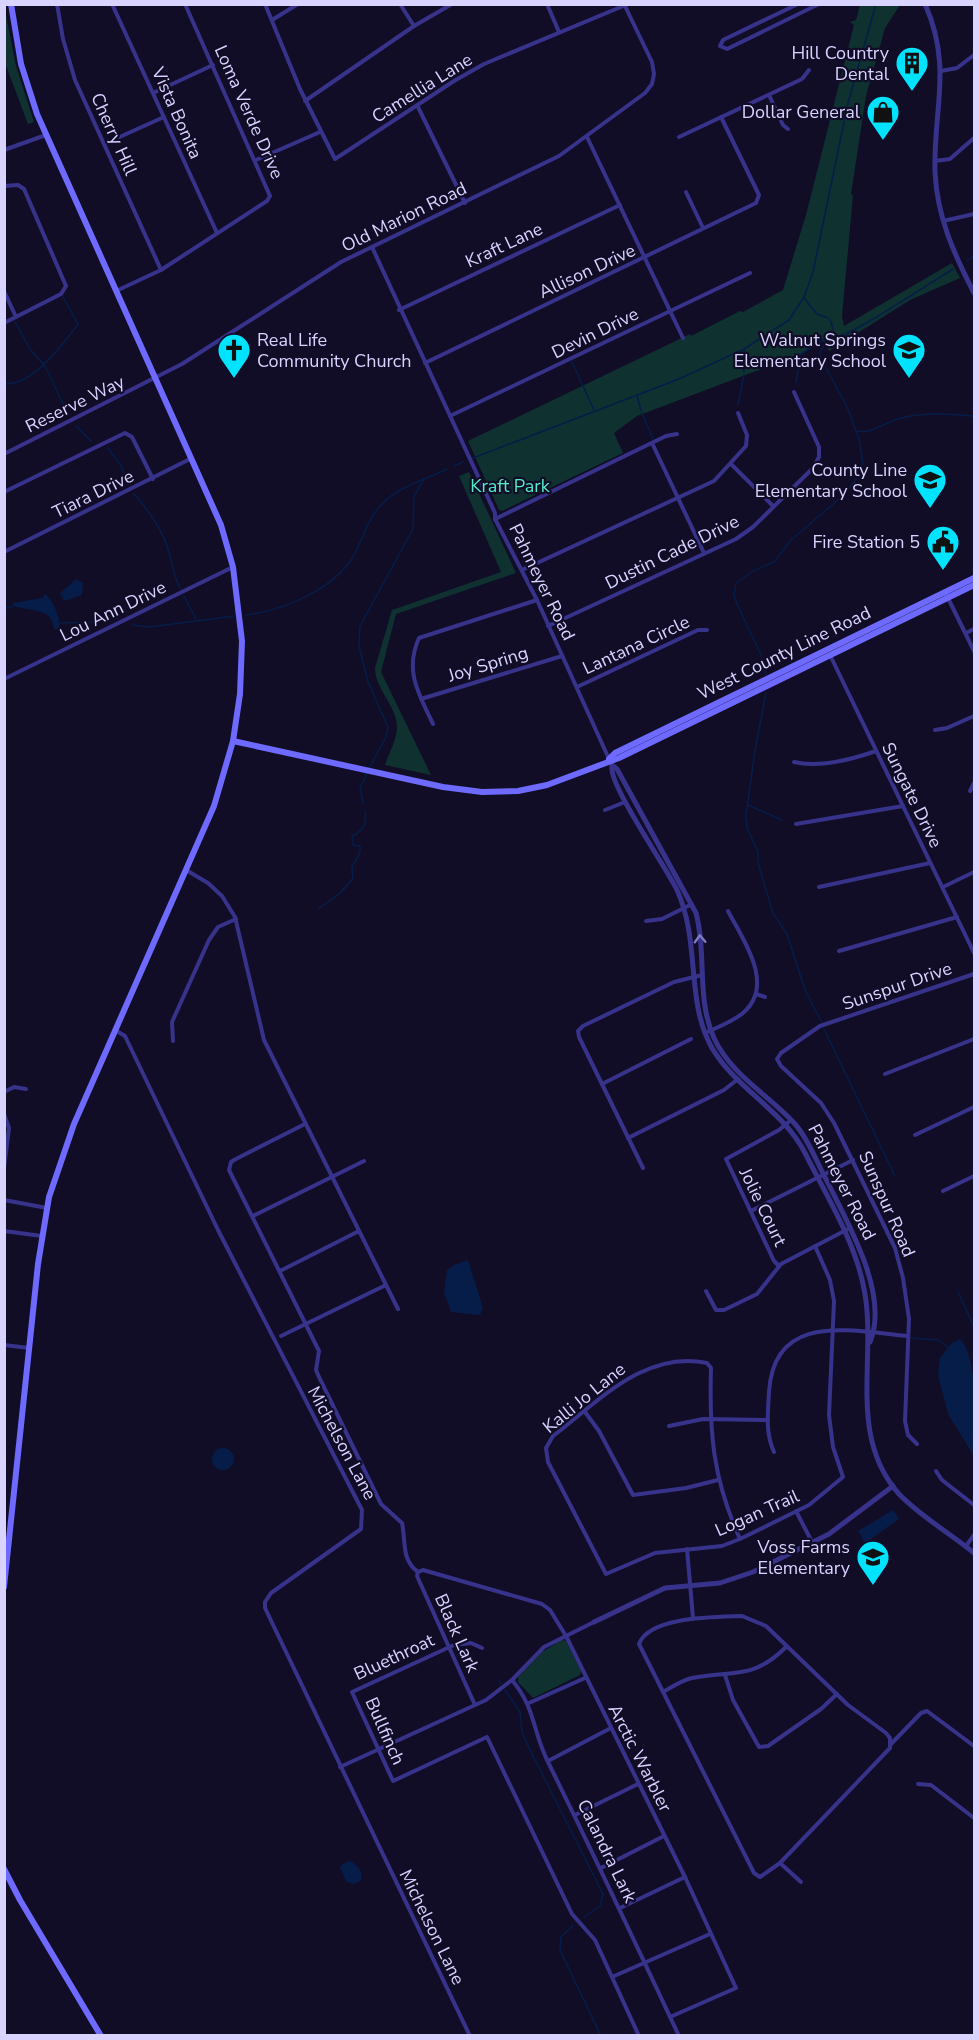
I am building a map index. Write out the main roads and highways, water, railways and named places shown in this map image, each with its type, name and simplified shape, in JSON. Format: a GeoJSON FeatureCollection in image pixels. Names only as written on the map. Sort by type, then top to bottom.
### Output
{"type":"FeatureCollection","features":[{"type":"Feature","properties":{"kind":"main road"},"geometry":{"type":"LineString","coordinates":[[4,1587],[29,1348],[47,1208],[66,1146],[114,1030],[214,806],[233,741],[240,694],[242,656],[233,567],[218,519],[47,135],[21,64],[11,4]]}},
{"type":"Feature","properties":{"kind":"main road","name":"West County Line Road"},"geometry":{"type":"LineString","coordinates":[[233,741],[455,789],[505,792],[565,780],[609,759],[619,758],[947,595],[975,578]]}},
{"type":"Feature","properties":{"kind":"main road","name":"West County Line Road"},"geometry":{"type":"LineString","coordinates":[[947,595],[975,585]]}},
{"type":"Feature","properties":{"kind":"main road"},"geometry":{"type":"LineString","coordinates":[[4,1869],[6,1878],[101,2036]]}},
{"type":"Feature","properties":{"kind":"water"},"geometry":{"type":"Polygon","coordinates":[[[76,579],[83,583],[82,595],[64,601],[60,593],[76,579]]]}},
{"type":"Feature","properties":{"kind":"water"},"geometry":{"type":"Polygon","coordinates":[[[45,594],[56,610],[59,629],[54,629],[49,617],[44,613],[20,608],[14,606],[13,603],[42,598],[45,594]]]}},
{"type":"Feature","properties":{"kind":"water"},"geometry":{"type":"Polygon","coordinates":[[[468,1260],[483,1308],[480,1315],[451,1312],[444,1293],[447,1270],[468,1260]]]}},
{"type":"Feature","properties":{"kind":"water"},"geometry":{"type":"Polygon","coordinates":[[[960,1339],[966,1348],[973,1377],[974,1456],[948,1414],[938,1375],[940,1358],[952,1343],[960,1339]]]}},
{"type":"Feature","properties":{"kind":"water"},"geometry":{"type":"Polygon","coordinates":[[[219,1448],[227,1448],[234,1455],[234,1463],[227,1470],[219,1470],[212,1463],[212,1455],[219,1448]]]}},
{"type":"Feature","properties":{"kind":"water"},"geometry":{"type":"Polygon","coordinates":[[[893,1510],[899,1519],[865,1543],[858,1531],[893,1510]]]}},
{"type":"Feature","properties":{"kind":"water"},"geometry":{"type":"Polygon","coordinates":[[[350,1861],[361,1871],[361,1880],[354,1884],[347,1882],[340,1868],[341,1865],[350,1861]]]}},
{"type":"Feature","properties":{"kind":"waterway"},"geometry":{"type":"LineString","coordinates":[[473,458],[679,379],[744,349],[789,320],[804,297],[813,272],[848,103],[876,4]]}},
{"type":"Feature","properties":{"kind":"waterway"},"geometry":{"type":"LineString","coordinates":[[843,74],[854,74]]}},
{"type":"Feature","properties":{"kind":"waterway"},"geometry":{"type":"LineString","coordinates":[[829,120],[845,117]]}},
{"type":"Feature","properties":{"kind":"waterway"},"geometry":{"type":"LineString","coordinates":[[967,261],[974,256]]}},
{"type":"Feature","properties":{"kind":"waterway"},"geometry":{"type":"LineString","coordinates":[[833,338],[856,329],[953,269]]}},
{"type":"Feature","properties":{"kind":"waterway"},"geometry":{"type":"LineString","coordinates":[[4,384],[15,383],[36,371],[56,352],[78,324],[63,297]]}},
{"type":"Feature","properties":{"kind":"waterway"},"geometry":{"type":"LineString","coordinates":[[804,298],[817,314],[828,318]]}},
{"type":"Feature","properties":{"kind":"waterway"},"geometry":{"type":"LineString","coordinates":[[766,674],[761,655],[734,596],[736,583],[753,571],[774,562],[791,540],[846,493],[860,473],[863,464],[859,439],[847,407],[821,358],[820,352],[834,332],[830,319]]}},
{"type":"Feature","properties":{"kind":"waterway"},"geometry":{"type":"LineString","coordinates":[[15,322],[30,349],[45,366],[68,414]]}},
{"type":"Feature","properties":{"kind":"waterway"},"geometry":{"type":"LineString","coordinates":[[796,382],[801,354],[832,335]]}},
{"type":"Feature","properties":{"kind":"waterway"},"geometry":{"type":"LineString","coordinates":[[744,349],[744,372]]}},
{"type":"Feature","properties":{"kind":"waterway"},"geometry":{"type":"LineString","coordinates":[[572,362],[594,410]]}},
{"type":"Feature","properties":{"kind":"waterway"},"geometry":{"type":"LineString","coordinates":[[738,405],[744,375]]}},
{"type":"Feature","properties":{"kind":"waterway"},"geometry":{"type":"LineString","coordinates":[[637,395],[641,411]]}},
{"type":"Feature","properties":{"kind":"waterway"},"geometry":{"type":"LineString","coordinates":[[642,413],[653,439]]}},
{"type":"Feature","properties":{"kind":"waterway"},"geometry":{"type":"LineString","coordinates":[[858,431],[868,431],[910,416],[947,414],[974,416]]}},
{"type":"Feature","properties":{"kind":"waterway"},"geometry":{"type":"LineString","coordinates":[[76,426],[91,441]]}},
{"type":"Feature","properties":{"kind":"waterway"},"geometry":{"type":"LineString","coordinates":[[108,448],[121,466],[128,483]]}},
{"type":"Feature","properties":{"kind":"waterway"},"geometry":{"type":"LineString","coordinates":[[454,466],[463,462]]}},
{"type":"Feature","properties":{"kind":"waterway"},"geometry":{"type":"LineString","coordinates":[[246,615],[276,609],[306,597],[332,580],[353,557],[369,523],[382,504],[396,492],[447,469]]}},
{"type":"Feature","properties":{"kind":"waterway"},"geometry":{"type":"LineString","coordinates":[[369,769],[386,737],[388,727],[368,682],[359,646],[360,626],[413,529],[414,496],[424,479]]}},
{"type":"Feature","properties":{"kind":"waterway"},"geometry":{"type":"LineString","coordinates":[[134,494],[151,515],[160,531],[168,548],[180,588]]}},
{"type":"Feature","properties":{"kind":"waterway"},"geometry":{"type":"LineString","coordinates":[[184,596],[196,619]]}},
{"type":"Feature","properties":{"kind":"waterway"},"geometry":{"type":"LineString","coordinates":[[4,609],[13,606]]}},
{"type":"Feature","properties":{"kind":"waterway"},"geometry":{"type":"LineString","coordinates":[[132,625],[150,627],[234,616]]}},
{"type":"Feature","properties":{"kind":"waterway"},"geometry":{"type":"LineString","coordinates":[[60,623],[93,622],[118,618]]}},
{"type":"Feature","properties":{"kind":"waterway"},"geometry":{"type":"LineString","coordinates":[[766,693],[755,750],[746,816],[747,828],[758,852],[758,863],[773,913],[787,934],[805,990],[821,1021]]}},
{"type":"Feature","properties":{"kind":"waterway"},"geometry":{"type":"LineString","coordinates":[[363,803],[360,788],[367,773]]}},
{"type":"Feature","properties":{"kind":"waterway"},"geometry":{"type":"LineString","coordinates":[[748,805],[782,820]]}},
{"type":"Feature","properties":{"kind":"waterway"},"geometry":{"type":"LineString","coordinates":[[318,909],[342,891],[353,878],[352,867],[359,855],[360,846],[353,845],[352,836],[364,826],[365,811]]}},
{"type":"Feature","properties":{"kind":"waterway"},"geometry":{"type":"LineString","coordinates":[[824,1029],[895,1176]]}},
{"type":"Feature","properties":{"kind":"waterway"},"geometry":{"type":"LineString","coordinates":[[958,1292],[974,1327]]}},
{"type":"Feature","properties":{"kind":"waterway"},"geometry":{"type":"LineString","coordinates":[[911,1338],[938,1340],[949,1348]]}},
{"type":"Feature","properties":{"kind":"waterway"},"geometry":{"type":"LineString","coordinates":[[505,1690],[520,1712],[522,1732],[529,1748],[603,1894],[600,1906],[584,1917]]}},
{"type":"Feature","properties":{"kind":"waterway"},"geometry":{"type":"LineString","coordinates":[[573,1926],[561,1937],[560,1950],[601,2036]]}},
{"type":"Feature","properties":{"kind":"place","name":"Hill Country Dental"},"geometry":{"type":"Point","coordinates":[912,92]}},
{"type":"Feature","properties":{"kind":"place","name":"Dollar General"},"geometry":{"type":"Point","coordinates":[883,141]}},
{"type":"Feature","properties":{"kind":"place","name":"Real Life Community Church"},"geometry":{"type":"Point","coordinates":[234,379]}},
{"type":"Feature","properties":{"kind":"place","name":"Walnut Springs Elementary School"},"geometry":{"type":"Point","coordinates":[909,379]}},
{"type":"Feature","properties":{"kind":"place","name":"County Line Elementary School"},"geometry":{"type":"Point","coordinates":[930,509]}},
{"type":"Feature","properties":{"kind":"place","name":"Fire Station 5"},"geometry":{"type":"Point","coordinates":[943,571]}},
{"type":"Feature","properties":{"kind":"place","name":"Voss Farms Elementary"},"geometry":{"type":"Point","coordinates":[873,1586]}},
{"type":"Feature","properties":{"kind":"park label","name":"Kraft Park"},"geometry":{"type":"Point","coordinates":[510,486]}}]}
